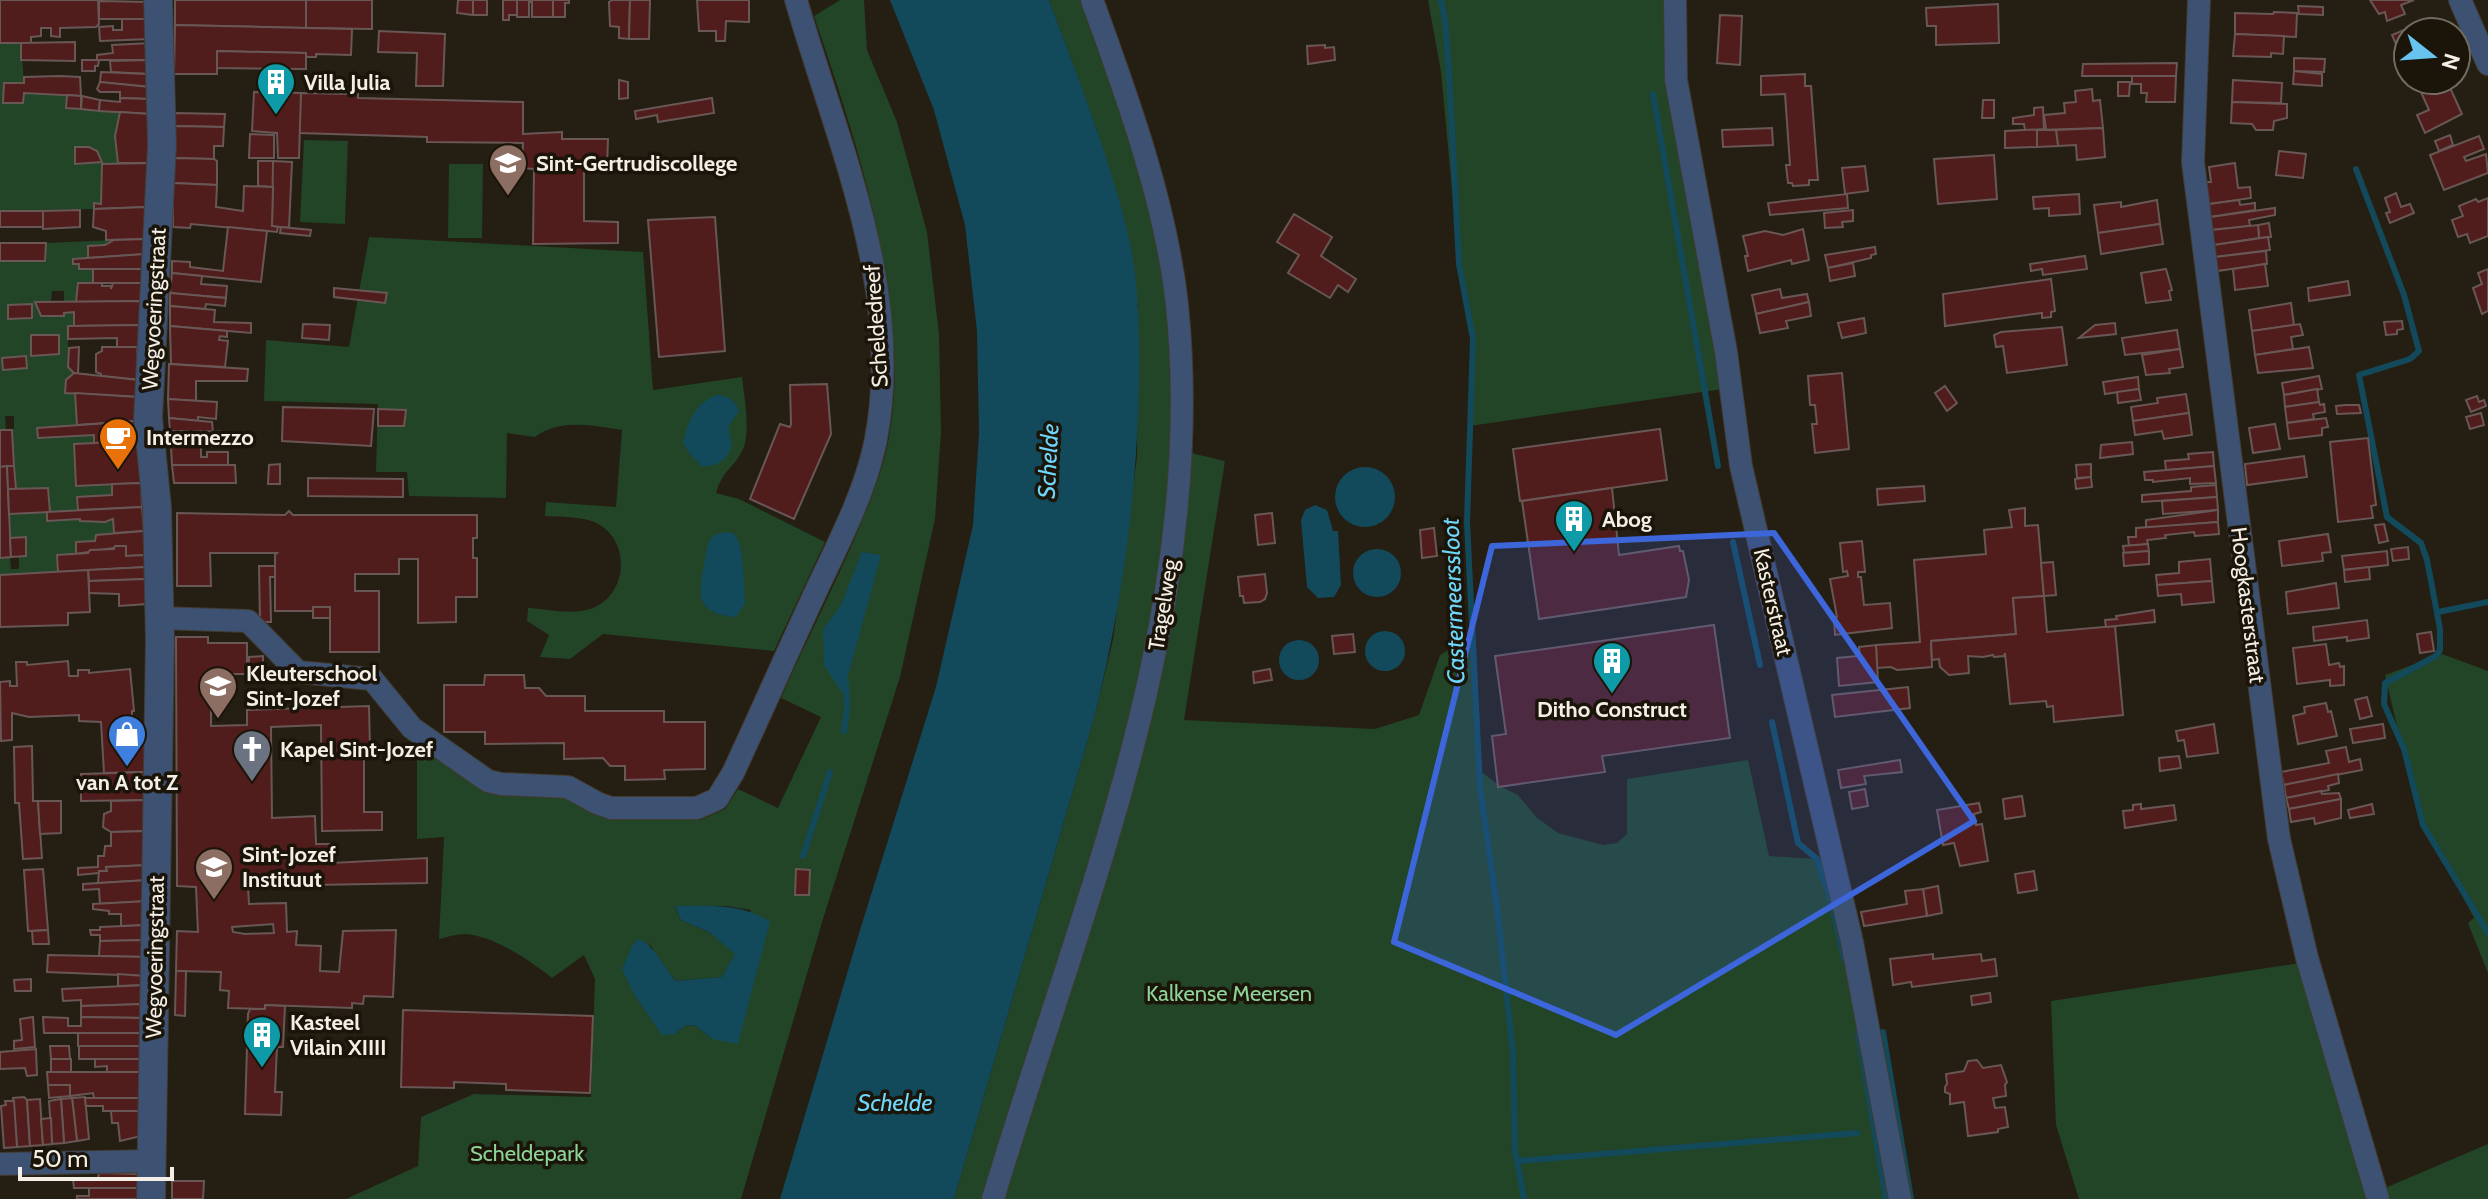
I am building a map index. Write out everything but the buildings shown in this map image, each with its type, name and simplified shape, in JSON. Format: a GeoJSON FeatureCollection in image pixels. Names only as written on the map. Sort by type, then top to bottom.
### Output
{"type":"FeatureCollection","features":[{"type":"Feature","properties":{"kind":"street","name":"Wegvoeringstraat"},"geometry":{"type":"LineString","coordinates":[[151,1199],[159,618],[157,508],[148,418],[162,145],[158,0]]}},
{"type":"Feature","properties":{"kind":"street","name":"Scheldedreef"},"geometry":{"type":"LineString","coordinates":[[159,618],[248,621],[298,672],[372,679],[412,728],[488,781],[568,787],[611,808],[697,808],[717,799],[733,773],[868,472],[880,406],[882,348],[874,268],[828,96],[796,0]]}},
{"type":"Feature","properties":{"kind":"street","name":"Tragelweg"},"geometry":{"type":"LineString","coordinates":[[993,1199],[1119,802],[1142,717],[1159,633],[1180,491],[1182,432],[1177,304],[1167,241],[1128,100],[1092,0]]}},
{"type":"Feature","properties":{"kind":"street","name":"Kasterstraat"},"geometry":{"type":"LineString","coordinates":[[1675,0],[1676,80],[1726,352],[1741,466],[1852,942],[1900,1199]]}},
{"type":"Feature","properties":{"kind":"street","name":"Hoogkasterstraat"},"geometry":{"type":"LineString","coordinates":[[2199,0],[2193,162],[2209,309],[2279,839],[2307,958],[2378,1199]]}},
{"type":"Feature","properties":{"kind":"street"},"geometry":{"type":"LineString","coordinates":[[2460,0],[2488,64]]}},
{"type":"Feature","properties":{"kind":"street"},"geometry":{"type":"LineString","coordinates":[[0,1164],[151,1161]]}},
{"type":"Feature","properties":{"kind":"highlighted area"},"geometry":{"type":"Polygon","coordinates":[[[1774,533],[1974,821],[1616,1035],[1394,942],[1492,546],[1774,533]]]}},
{"type":"Feature","properties":{"kind":"green space","name":"Scheldepark"},"geometry":{"type":"Polygon","coordinates":[[[840,0],[864,0],[867,50],[897,122],[927,232],[939,334],[941,432],[935,519],[900,677],[823,919],[741,1199],[346,1199],[418,1166],[421,1117],[474,1094],[591,1097],[595,979],[584,955],[552,978],[488,939],[465,934],[439,939],[444,837],[417,839],[417,748],[487,790],[556,794],[700,820],[725,809],[738,789],[778,808],[821,717],[781,698],[845,560],[879,476],[891,423],[894,365],[890,305],[880,244],[849,124],[814,16],[840,0]],[[726,906],[675,907],[681,920],[709,932],[736,954],[722,977],[676,981],[649,943],[675,1034],[686,1025],[696,1026],[712,1039],[751,910],[726,906]]]}},
{"type":"Feature","properties":{"kind":"green space","name":"Kalkense Meersen"},"geometry":{"type":"Polygon","coordinates":[[[1049,0],[1080,0],[1141,179],[1161,266],[1167,318],[1170,448],[1225,461],[1184,720],[1375,729],[1419,715],[1440,655],[1471,636],[1479,770],[1518,795],[1536,817],[1558,833],[1603,845],[1617,843],[1627,834],[1627,779],[1748,760],[1769,856],[1817,859],[1830,900],[1851,984],[1886,1199],[954,1199],[1094,718],[1113,640],[1137,457],[1138,305],[1097,130],[1049,0]]]}},
{"type":"Feature","properties":{"kind":"green space"},"geometry":{"type":"Polygon","coordinates":[[[1428,0],[1675,0],[1730,388],[1470,426],[1473,339],[1459,264],[1441,72],[1428,0]]]}},
{"type":"Feature","properties":{"kind":"green space"},"geometry":{"type":"Polygon","coordinates":[[[0,43],[21,43],[24,83],[4,83],[4,103],[23,103],[24,93],[67,95],[67,108],[120,112],[115,136],[118,163],[102,164],[101,204],[94,203],[94,209],[0,211],[0,43]]]}},
{"type":"Feature","properties":{"kind":"green space"},"geometry":{"type":"Polygon","coordinates":[[[304,140],[348,141],[345,224],[300,222],[304,140]]]}},
{"type":"Feature","properties":{"kind":"green space"},"geometry":{"type":"Polygon","coordinates":[[[449,164],[483,164],[482,238],[448,238],[449,164]]]}},
{"type":"Feature","properties":{"kind":"green space"},"geometry":{"type":"Polygon","coordinates":[[[369,237],[643,252],[653,390],[742,377],[745,442],[716,493],[739,499],[825,542],[774,651],[603,634],[570,659],[540,657],[549,635],[527,621],[528,608],[567,612],[590,609],[603,602],[618,580],[620,553],[606,530],[582,519],[545,516],[546,502],[616,507],[622,430],[566,425],[535,437],[507,433],[506,498],[409,496],[407,472],[376,472],[378,404],[264,401],[266,340],[349,347],[369,237]]]}},
{"type":"Feature","properties":{"kind":"green space"},"geometry":{"type":"Polygon","coordinates":[[[114,240],[105,245],[89,246],[88,258],[73,259],[79,264],[79,269],[93,269],[93,283],[79,283],[76,302],[64,302],[64,291],[52,291],[51,302],[35,302],[41,316],[64,316],[64,313],[74,312],[74,326],[68,326],[68,367],[74,373],[66,380],[65,392],[75,393],[77,425],[37,429],[38,437],[94,435],[94,443],[74,444],[76,486],[112,484],[112,495],[78,497],[78,510],[50,512],[48,488],[16,489],[14,416],[5,416],[6,430],[0,430],[0,261],[45,261],[46,243],[114,240]]]}},
{"type":"Feature","properties":{"kind":"green space"},"geometry":{"type":"Polygon","coordinates":[[[47,512],[48,521],[80,519],[110,522],[113,519],[114,533],[96,535],[95,541],[76,542],[76,554],[58,572],[0,575],[0,558],[10,557],[11,569],[19,569],[19,557],[26,556],[26,537],[10,538],[9,514],[47,512]]]}},
{"type":"Feature","properties":{"kind":"green space"},"geometry":{"type":"Polygon","coordinates":[[[2442,654],[2488,671],[2488,973],[2468,923],[2474,918],[2417,811],[2385,675],[2442,654]]]}},
{"type":"Feature","properties":{"kind":"green space"},"geometry":{"type":"Polygon","coordinates":[[[2300,963],[2371,1199],[2079,1199],[2056,1125],[2051,1001],[2300,963]]]}},
{"type":"Feature","properties":{"kind":"green space"},"geometry":{"type":"Polygon","coordinates":[[[2488,1144],[2488,1199],[2387,1199],[2385,1188],[2488,1144]]]}},
{"type":"Feature","properties":{"kind":"water","name":"Schelde"},"geometry":{"type":"Polygon","coordinates":[[[890,0],[1049,0],[1111,172],[1134,263],[1139,363],[1132,497],[1121,586],[1094,718],[954,1199],[780,1199],[936,687],[973,525],[979,433],[977,331],[965,225],[934,110],[890,0]]]}},
{"type":"Feature","properties":{"kind":"water"},"geometry":{"type":"Polygon","coordinates":[[[716,395],[730,399],[739,411],[729,426],[731,443],[728,455],[716,464],[701,466],[683,442],[694,414],[702,403],[716,395]]]}},
{"type":"Feature","properties":{"kind":"water"},"geometry":{"type":"Polygon","coordinates":[[[1365,467],[1376,469],[1386,476],[1393,486],[1393,508],[1386,518],[1376,525],[1365,527],[1354,525],[1344,518],[1337,508],[1335,497],[1337,486],[1344,476],[1354,469],[1365,467]]]}},
{"type":"Feature","properties":{"kind":"water"},"geometry":{"type":"Polygon","coordinates":[[[1315,505],[1327,510],[1333,531],[1338,531],[1341,585],[1334,597],[1318,598],[1307,587],[1301,520],[1305,510],[1315,505]]]}},
{"type":"Feature","properties":{"kind":"water"},"geometry":{"type":"Polygon","coordinates":[[[726,532],[736,536],[742,560],[745,603],[736,617],[707,608],[701,595],[709,543],[715,535],[726,532]]]}},
{"type":"Feature","properties":{"kind":"water"},"geometry":{"type":"Polygon","coordinates":[[[1377,549],[1394,556],[1401,573],[1394,590],[1377,597],[1360,590],[1353,573],[1360,556],[1377,549]]]}},
{"type":"Feature","properties":{"kind":"water"},"geometry":{"type":"Polygon","coordinates":[[[862,552],[881,555],[843,694],[824,665],[823,629],[841,605],[862,552]]]}},
{"type":"Feature","properties":{"kind":"water"},"geometry":{"type":"Polygon","coordinates":[[[1385,631],[1399,637],[1405,651],[1399,665],[1385,671],[1371,665],[1365,651],[1371,637],[1385,631]]]}},
{"type":"Feature","properties":{"kind":"water"},"geometry":{"type":"Polygon","coordinates":[[[1299,640],[1313,646],[1319,660],[1313,674],[1299,680],[1285,674],[1279,660],[1285,646],[1299,640]]]}},
{"type":"Feature","properties":{"kind":"water"},"geometry":{"type":"Polygon","coordinates":[[[675,906],[735,908],[770,921],[738,1044],[712,1039],[696,1026],[686,1025],[675,1034],[662,1035],[635,996],[622,969],[633,944],[639,939],[655,952],[676,981],[722,977],[735,954],[709,932],[681,920],[675,906]]]}},
{"type":"Feature","properties":{"kind":"waterway","name":"Castermeerssloot"},"geometry":{"type":"LineString","coordinates":[[1441,0],[1449,72],[1459,264],[1473,339],[1467,522],[1480,787],[1513,1053],[1515,1150],[1524,1199]]}},
{"type":"Feature","properties":{"kind":"waterway"},"geometry":{"type":"LineString","coordinates":[[1653,94],[1718,466]]}},
{"type":"Feature","properties":{"kind":"waterway"},"geometry":{"type":"LineString","coordinates":[[2356,169],[2404,295],[2419,351],[2410,359],[2359,375],[2387,517],[2421,543],[2440,629],[2440,650],[2436,656],[2385,683],[2384,704],[2404,749],[2423,825],[2488,933]]}},
{"type":"Feature","properties":{"kind":"waterway"},"geometry":{"type":"LineString","coordinates":[[1733,542],[1760,665]]}},
{"type":"Feature","properties":{"kind":"waterway"},"geometry":{"type":"LineString","coordinates":[[2438,612],[2488,602]]}},
{"type":"Feature","properties":{"kind":"waterway"},"geometry":{"type":"LineString","coordinates":[[844,731],[846,683]]}},
{"type":"Feature","properties":{"kind":"waterway"},"geometry":{"type":"LineString","coordinates":[[1772,722],[1798,843],[1817,859],[1829,894],[1844,959]]}},
{"type":"Feature","properties":{"kind":"waterway"},"geometry":{"type":"LineString","coordinates":[[803,856],[830,772]]}},
{"type":"Feature","properties":{"kind":"waterway"},"geometry":{"type":"LineString","coordinates":[[1883,1032],[1911,1199]]}},
{"type":"Feature","properties":{"kind":"waterway"},"geometry":{"type":"LineString","coordinates":[[1858,1033],[1886,1199]]}},
{"type":"Feature","properties":{"kind":"waterway"},"geometry":{"type":"LineString","coordinates":[[1517,1161],[1857,1133]]}},
{"type":"Feature","properties":{"kind":"place","name":"Villa Julia"},"geometry":{"type":"Point","coordinates":[276,116]}},
{"type":"Feature","properties":{"kind":"place","name":"Sint-Gertrudiscollege"},"geometry":{"type":"Point","coordinates":[508,197]}},
{"type":"Feature","properties":{"kind":"place","name":"Intermezzo"},"geometry":{"type":"Point","coordinates":[118,471]}},
{"type":"Feature","properties":{"kind":"place","name":"Abog"},"geometry":{"type":"Point","coordinates":[1574,553]}},
{"type":"Feature","properties":{"kind":"place","name":"Ditho Construct"},"geometry":{"type":"Point","coordinates":[1612,695]}},
{"type":"Feature","properties":{"kind":"place","name":"Kleuterschool Sint-Jozef"},"geometry":{"type":"Point","coordinates":[218,720]}},
{"type":"Feature","properties":{"kind":"place","name":"van A tot Z"},"geometry":{"type":"Point","coordinates":[127,768]}},
{"type":"Feature","properties":{"kind":"place","name":"Kapel Sint-Jozef"},"geometry":{"type":"Point","coordinates":[252,783]}},
{"type":"Feature","properties":{"kind":"place","name":"Sint-Jozef Instituut"},"geometry":{"type":"Point","coordinates":[214,901]}},
{"type":"Feature","properties":{"kind":"place","name":"Kasteel Vilain XIIII"},"geometry":{"type":"Point","coordinates":[262,1069]}}]}
